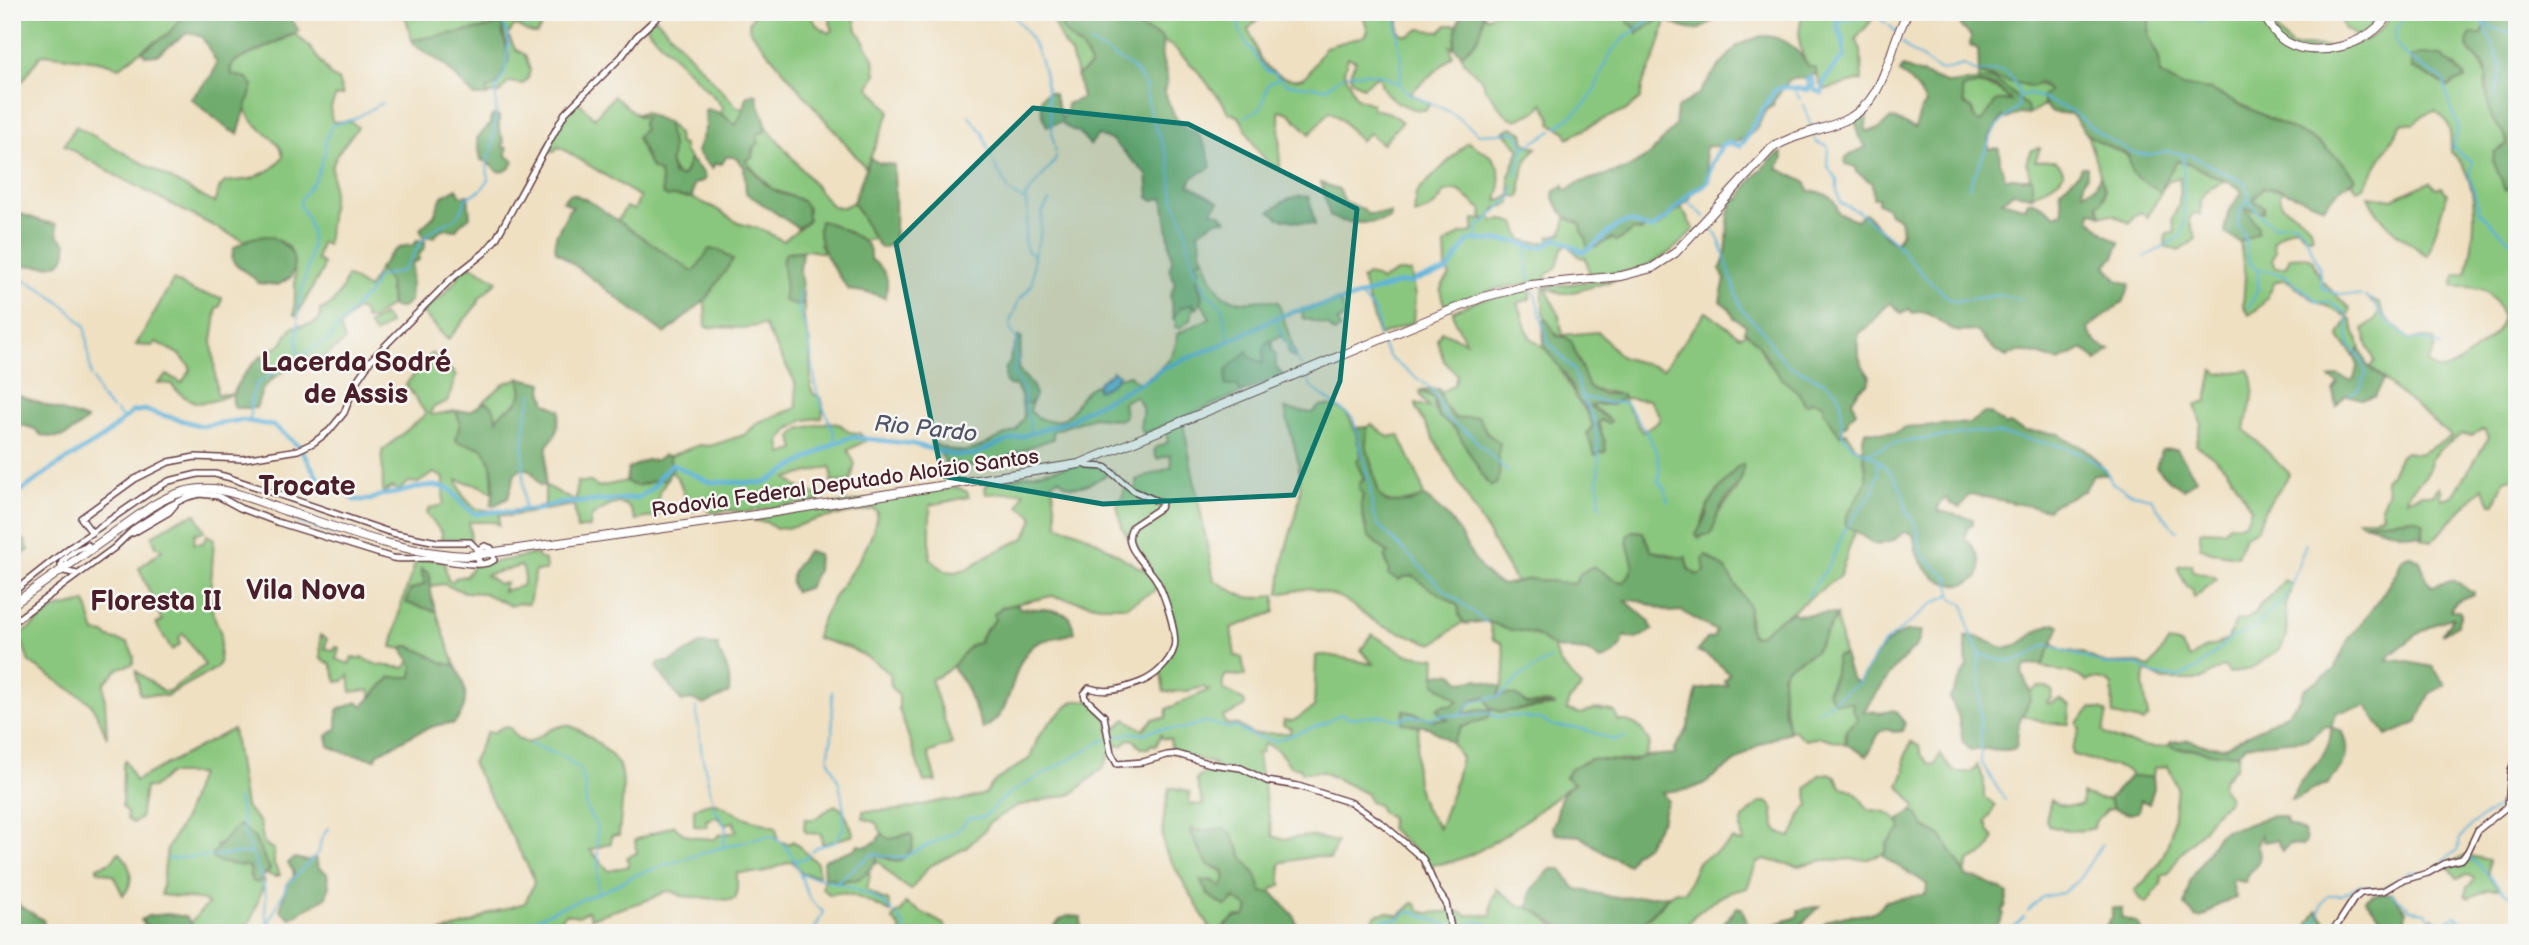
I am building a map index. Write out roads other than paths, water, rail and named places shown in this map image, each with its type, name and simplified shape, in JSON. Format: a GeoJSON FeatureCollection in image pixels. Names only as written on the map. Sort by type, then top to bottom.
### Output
{"type":"FeatureCollection","features":[{"type":"Feature","properties":{"kind":"highway","name":"Rodovia Federal Deputado Aloízio Santos"},"geometry":{"type":"LineString","coordinates":[[12,605],[64,570],[92,546],[164,498],[188,490],[208,489],[239,495],[397,547],[429,554],[478,557],[997,479],[1083,463],[1483,298],[1531,285],[1621,276],[1652,268],[1675,253],[1772,148],[1789,139],[1846,120],[1865,105],[1880,83],[1908,12]]}},
{"type":"Feature","properties":{"kind":"highway"},"geometry":{"type":"LineString","coordinates":[[2263,12],[2283,40],[2295,46],[2320,49],[2363,38],[2381,25],[2389,12]]}},
{"type":"Feature","properties":{"kind":"highway"},"geometry":{"type":"LineString","coordinates":[[979,476],[997,479]]}},
{"type":"Feature","properties":{"kind":"highway"},"geometry":{"type":"LineString","coordinates":[[949,486],[964,478]]}},
{"type":"Feature","properties":{"kind":"highway"},"geometry":{"type":"LineString","coordinates":[[982,486],[997,479]]}},
{"type":"Feature","properties":{"kind":"highway"},"geometry":{"type":"LineString","coordinates":[[949,486],[965,488]]}},
{"type":"Feature","properties":{"kind":"street"},"geometry":{"type":"LineString","coordinates":[[92,533],[82,518],[135,479],[169,462],[195,457],[243,459],[300,449],[320,438],[340,419],[363,370],[451,279],[489,249],[507,223],[565,113],[663,12]]}},
{"type":"Feature","properties":{"kind":"street"},"geometry":{"type":"LineString","coordinates":[[1083,463],[1088,467],[1105,467],[1134,491],[1162,504],[1133,526],[1129,539],[1133,551],[1161,589],[1172,628],[1174,648],[1153,676],[1112,692],[1089,688],[1084,694],[1104,716],[1111,753],[1118,764],[1143,762],[1167,754],[1177,754],[1211,764],[1241,768],[1268,782],[1298,786],[1352,803],[1384,825],[1424,861],[1447,905],[1452,933]]}},
{"type":"Feature","properties":{"kind":"street"},"geometry":{"type":"LineString","coordinates":[[12,593],[147,494],[169,481],[207,474],[244,482],[382,530],[437,542],[470,542],[478,557],[412,560],[393,558],[292,527],[212,494],[188,497],[136,527],[133,533],[12,623]]}},
{"type":"Feature","properties":{"kind":"street"},"geometry":{"type":"LineString","coordinates":[[82,540],[92,546],[93,563]]}},
{"type":"Feature","properties":{"kind":"street"},"geometry":{"type":"LineString","coordinates":[[51,563],[78,574]]}},
{"type":"Feature","properties":{"kind":"street"},"geometry":{"type":"LineString","coordinates":[[2329,933],[2361,893],[2383,891],[2400,881],[2434,871],[2464,857],[2478,830],[2508,806],[2511,770],[2517,755]]}},
{"type":"Feature","properties":{"kind":"water"},"geometry":{"type":"Polygon","coordinates":[[[1113,371],[1119,375],[1117,378],[1097,390],[1098,383],[1113,371]]]}},
{"type":"Feature","properties":{"kind":"waterway"},"geometry":{"type":"LineString","coordinates":[[250,421],[251,398],[257,383],[329,339],[369,294],[377,277],[402,271],[428,234],[455,219],[466,198],[481,190],[488,181],[487,162],[492,148],[496,89],[505,71],[508,55],[508,35],[503,24],[509,19],[529,26],[535,16],[527,12]]}},
{"type":"Feature","properties":{"kind":"waterway"},"geometry":{"type":"LineString","coordinates":[[1010,12],[1024,28],[1040,58],[1054,144]]}},
{"type":"Feature","properties":{"kind":"waterway"},"geometry":{"type":"LineString","coordinates":[[1236,12],[1241,35],[1265,70],[1275,74],[1286,84],[1326,88],[1343,76]]}},
{"type":"Feature","properties":{"kind":"waterway"},"geometry":{"type":"LineString","coordinates":[[1398,12],[1397,30],[1402,64],[1399,83]]}},
{"type":"Feature","properties":{"kind":"waterway"},"geometry":{"type":"LineString","coordinates":[[1557,127],[1590,98],[1615,47],[1659,12]]}},
{"type":"Feature","properties":{"kind":"waterway","name":"Rio Pardo"},"geometry":{"type":"LineString","coordinates":[[12,498],[50,470],[102,438],[132,412],[144,410],[202,426],[242,420],[274,426],[299,446],[324,488],[346,493],[354,500],[370,500],[381,495],[436,486],[450,489],[465,507],[475,514],[501,511],[513,513],[520,510],[537,510],[554,504],[638,498],[654,487],[672,464],[709,482],[765,483],[835,443],[851,437],[913,444],[953,455],[973,455],[1072,420],[1082,412],[1150,378],[1161,369],[1289,313],[1346,300],[1400,283],[1411,283],[1447,271],[1468,242],[1473,240],[1513,241],[1543,247],[1557,238],[1583,252],[1624,223],[1630,222],[1652,229],[1668,217],[1690,193],[1707,183],[1712,163],[1722,145],[1730,143],[1740,146],[1743,143],[1775,90],[1785,87],[1808,90],[1807,79],[1810,77],[1814,90],[1822,93],[1827,77],[1844,57],[1843,39],[1837,25],[1838,12]]}},
{"type":"Feature","properties":{"kind":"waterway"},"geometry":{"type":"LineString","coordinates":[[2199,21],[2218,12]]}},
{"type":"Feature","properties":{"kind":"waterway"},"geometry":{"type":"LineString","coordinates":[[2407,12],[2396,32],[2399,48],[2413,61],[2444,81],[2458,125],[2453,147],[2472,161],[2469,175],[2480,212],[2517,248]]}},
{"type":"Feature","properties":{"kind":"waterway"},"geometry":{"type":"LineString","coordinates":[[2453,12],[2498,30],[2517,33]]}},
{"type":"Feature","properties":{"kind":"waterway"},"geometry":{"type":"LineString","coordinates":[[1837,22],[1875,16],[1886,23]]}},
{"type":"Feature","properties":{"kind":"waterway"},"geometry":{"type":"LineString","coordinates":[[2484,23],[2501,66],[2495,98]]}},
{"type":"Feature","properties":{"kind":"waterway"},"geometry":{"type":"LineString","coordinates":[[1889,25],[1896,32]]}},
{"type":"Feature","properties":{"kind":"waterway"},"geometry":{"type":"LineString","coordinates":[[1902,42],[1937,69],[1945,70],[1964,65],[1973,71],[2002,71],[2011,77],[2015,85]]}},
{"type":"Feature","properties":{"kind":"waterway"},"geometry":{"type":"LineString","coordinates":[[1090,43],[1130,66],[1145,86],[1150,114],[1169,160],[1173,197],[1185,228],[1193,265],[1207,293],[1222,307],[1229,339]]}},
{"type":"Feature","properties":{"kind":"waterway"},"geometry":{"type":"LineString","coordinates":[[1347,74],[1369,73],[1384,76],[1399,84],[1409,94],[1450,112],[1479,134],[1514,132],[1520,138],[1524,149]]}},
{"type":"Feature","properties":{"kind":"waterway"},"geometry":{"type":"LineString","coordinates":[[1245,117],[1261,108],[1268,84],[1277,79]]}},
{"type":"Feature","properties":{"kind":"waterway"},"geometry":{"type":"LineString","coordinates":[[1969,187],[1993,133],[2018,107],[2019,93],[2016,87]]}},
{"type":"Feature","properties":{"kind":"waterway"},"geometry":{"type":"LineString","coordinates":[[1794,88],[1800,99]]}},
{"type":"Feature","properties":{"kind":"waterway"},"geometry":{"type":"LineString","coordinates":[[2019,93],[2024,96],[2029,93],[2072,111],[2100,134],[2131,152],[2147,155],[2168,151],[2187,155]]}},
{"type":"Feature","properties":{"kind":"waterway"},"geometry":{"type":"LineString","coordinates":[[298,319],[311,248],[311,233],[308,220],[300,206],[301,199],[316,178],[332,125],[354,119],[382,103]]}},
{"type":"Feature","properties":{"kind":"waterway"},"geometry":{"type":"LineString","coordinates":[[1803,104],[1811,126]]}},
{"type":"Feature","properties":{"kind":"waterway"},"geometry":{"type":"LineString","coordinates":[[968,115],[983,133],[991,158]]}},
{"type":"Feature","properties":{"kind":"waterway"},"geometry":{"type":"LineString","coordinates":[[1524,148],[1552,131]]}},
{"type":"Feature","properties":{"kind":"waterway"},"geometry":{"type":"LineString","coordinates":[[1814,136],[1817,143],[1828,146],[1827,165],[1837,180],[1841,203],[1859,212],[1893,240],[1924,276],[1948,298],[1955,301],[2000,295],[2020,299]]}},
{"type":"Feature","properties":{"kind":"waterway"},"geometry":{"type":"LineString","coordinates":[[1055,148],[1056,152]]}},
{"type":"Feature","properties":{"kind":"waterway"},"geometry":{"type":"LineString","coordinates":[[1516,176],[1523,150]]}},
{"type":"Feature","properties":{"kind":"waterway"},"geometry":{"type":"LineString","coordinates":[[2145,257],[2181,236],[2184,225],[2183,155]]}},
{"type":"Feature","properties":{"kind":"waterway"},"geometry":{"type":"LineString","coordinates":[[2190,155],[2244,183],[2248,189],[2250,203],[2256,210],[2274,226],[2282,224]]}},
{"type":"Feature","properties":{"kind":"waterway"},"geometry":{"type":"LineString","coordinates":[[1033,255],[1027,251],[1024,240],[1028,216],[1025,197],[1055,161],[1056,156]]}},
{"type":"Feature","properties":{"kind":"waterway"},"geometry":{"type":"LineString","coordinates":[[994,164],[1008,189]]}},
{"type":"Feature","properties":{"kind":"waterway"},"geometry":{"type":"LineString","coordinates":[[1476,239],[1478,227],[1511,198],[1514,186]]}},
{"type":"Feature","properties":{"kind":"waterway"},"geometry":{"type":"LineString","coordinates":[[1009,191],[1023,200]]}},
{"type":"Feature","properties":{"kind":"waterway"},"geometry":{"type":"LineString","coordinates":[[1685,199],[1705,217]]}},
{"type":"Feature","properties":{"kind":"waterway"},"geometry":{"type":"LineString","coordinates":[[2246,250],[2245,237],[2237,224],[2248,199]]}},
{"type":"Feature","properties":{"kind":"waterway"},"geometry":{"type":"LineString","coordinates":[[1030,434],[1024,391],[1013,374],[1017,359],[1014,350],[1018,341],[1011,331],[1010,322],[1019,300],[1032,285],[1034,255],[1040,237],[1042,213],[1049,201]]}},
{"type":"Feature","properties":{"kind":"waterway"},"geometry":{"type":"LineString","coordinates":[[1709,222],[1720,242],[1741,309],[1764,332],[1788,365],[1826,383],[1836,391],[1841,402],[1842,434],[1852,446],[1877,459],[1894,476],[1902,491],[1907,511],[1917,528],[1921,554],[1949,579],[1952,598],[1965,607],[1969,631],[1979,653],[1981,762],[2005,800]]}},
{"type":"Feature","properties":{"kind":"waterway"},"geometry":{"type":"LineString","coordinates":[[2287,223],[2295,223],[2303,231],[2319,266],[2322,288],[2333,293],[2361,296]]}},
{"type":"Feature","properties":{"kind":"waterway"},"geometry":{"type":"LineString","coordinates":[[1527,244],[1530,279]]}},
{"type":"Feature","properties":{"kind":"waterway"},"geometry":{"type":"LineString","coordinates":[[2247,253],[2248,260],[2257,269],[2285,275],[2318,302],[2329,302],[2346,313]]}},
{"type":"Feature","properties":{"kind":"waterway"},"geometry":{"type":"LineString","coordinates":[[2249,307],[2258,289],[2258,270]]}},
{"type":"Feature","properties":{"kind":"waterway"},"geometry":{"type":"LineString","coordinates":[[12,274],[40,288],[65,306],[85,326],[91,376]]}},
{"type":"Feature","properties":{"kind":"waterway"},"geometry":{"type":"LineString","coordinates":[[800,291],[799,310],[808,336],[817,393],[834,432],[835,443]]}},
{"type":"Feature","properties":{"kind":"waterway"},"geometry":{"type":"LineString","coordinates":[[1534,291],[1548,342],[1573,369],[1583,400],[1595,421],[1600,507]]}},
{"type":"Feature","properties":{"kind":"waterway"},"geometry":{"type":"LineString","coordinates":[[1360,295],[1376,315],[1379,337]]}},
{"type":"Feature","properties":{"kind":"waterway"},"geometry":{"type":"LineString","coordinates":[[2365,296],[2372,300],[2383,317],[2409,339],[2425,340],[2440,346]]}},
{"type":"Feature","properties":{"kind":"waterway"},"geometry":{"type":"LineString","coordinates":[[2347,316],[2349,345],[2360,357],[2366,373],[2360,388],[2350,394]]}},
{"type":"Feature","properties":{"kind":"waterway"},"geometry":{"type":"LineString","coordinates":[[1277,319],[1283,338],[1301,366]]}},
{"type":"Feature","properties":{"kind":"waterway"},"geometry":{"type":"LineString","coordinates":[[298,322],[299,355]]}},
{"type":"Feature","properties":{"kind":"waterway"},"geometry":{"type":"LineString","coordinates":[[1380,342],[1391,359],[1433,390],[1446,419],[1467,432],[1508,472]]}},
{"type":"Feature","properties":{"kind":"waterway"},"geometry":{"type":"LineString","coordinates":[[1307,376],[1311,387],[1353,418],[1370,485],[1373,514],[1379,526],[1441,587],[1487,623]]}},
{"type":"Feature","properties":{"kind":"waterway"},"geometry":{"type":"LineString","coordinates":[[93,379],[100,397],[112,409]]}},
{"type":"Feature","properties":{"kind":"waterway"},"geometry":{"type":"LineString","coordinates":[[524,509],[523,445],[532,394]]}},
{"type":"Feature","properties":{"kind":"waterway"},"geometry":{"type":"LineString","coordinates":[[1583,397],[1608,403],[1625,402],[1655,450],[1658,481],[1664,488],[1668,502]]}},
{"type":"Feature","properties":{"kind":"waterway"},"geometry":{"type":"LineString","coordinates":[[116,411],[124,420]]}},
{"type":"Feature","properties":{"kind":"waterway"},"geometry":{"type":"LineString","coordinates":[[1868,453],[1895,443],[1975,432],[2056,445],[2083,454],[2105,469],[2112,483],[2126,491],[2152,499],[2177,531]]}},
{"type":"Feature","properties":{"kind":"waterway"},"geometry":{"type":"LineString","coordinates":[[1807,596],[1830,564],[1844,531],[1873,491],[1878,475],[1877,460]]}},
{"type":"Feature","properties":{"kind":"waterway"},"geometry":{"type":"LineString","coordinates":[[297,522],[334,534]]}},
{"type":"Feature","properties":{"kind":"waterway"},"geometry":{"type":"LineString","coordinates":[[2289,591],[2306,543]]}},
{"type":"Feature","properties":{"kind":"waterway"},"geometry":{"type":"LineString","coordinates":[[1817,712],[1858,683],[1883,644],[1934,603],[1951,594]]}},
{"type":"Feature","properties":{"kind":"waterway"},"geometry":{"type":"LineString","coordinates":[[1980,654],[1998,660],[2013,661],[2049,645],[2106,665],[2138,665],[2154,675],[2178,677],[2198,668],[2231,638],[2254,630],[2286,594]]}},
{"type":"Feature","properties":{"kind":"waterway"},"geometry":{"type":"LineString","coordinates":[[1459,716],[1473,702],[1500,696],[1521,676],[1550,659]]}},
{"type":"Feature","properties":{"kind":"waterway"},"geometry":{"type":"LineString","coordinates":[[812,851],[835,842],[843,829],[844,809],[839,783],[828,758],[833,730],[832,691]]}},
{"type":"Feature","properties":{"kind":"waterway"},"geometry":{"type":"LineString","coordinates":[[696,707],[702,755],[713,802]]}},
{"type":"Feature","properties":{"kind":"waterway"},"geometry":{"type":"LineString","coordinates":[[1114,737],[1130,733],[1142,734],[1157,729],[1182,729],[1205,722],[1228,728],[1236,727],[1253,736],[1275,741],[1328,722],[1340,714],[1349,718],[1384,716],[1398,720],[1409,716],[1432,718],[1439,715],[1475,715],[1486,712],[1497,717],[1523,716],[1541,719],[1553,726],[1580,728],[1613,740],[1625,737]]}},
{"type":"Feature","properties":{"kind":"waterway"},"geometry":{"type":"LineString","coordinates":[[2508,793],[2502,785],[2506,759],[2517,738]]}},
{"type":"Feature","properties":{"kind":"waterway"},"geometry":{"type":"LineString","coordinates":[[835,883],[872,854],[902,858],[957,831],[969,818],[984,817],[1008,794],[1106,739]]}},
{"type":"Feature","properties":{"kind":"waterway"},"geometry":{"type":"LineString","coordinates":[[530,744],[564,757],[580,770],[585,785],[586,808],[596,825],[598,846]]}},
{"type":"Feature","properties":{"kind":"waterway"},"geometry":{"type":"LineString","coordinates":[[238,798],[246,838],[263,883],[265,912],[271,933]]}},
{"type":"Feature","properties":{"kind":"waterway"},"geometry":{"type":"LineString","coordinates":[[2438,865],[2457,850],[2460,839],[2472,824],[2507,801]]}},
{"type":"Feature","properties":{"kind":"waterway"},"geometry":{"type":"LineString","coordinates":[[713,806],[726,828],[723,846]]}},
{"type":"Feature","properties":{"kind":"waterway"},"geometry":{"type":"LineString","coordinates":[[269,922],[287,885],[319,852],[321,839],[328,828]]}},
{"type":"Feature","properties":{"kind":"waterway"},"geometry":{"type":"LineString","coordinates":[[507,933],[638,874],[712,850],[768,836],[777,839],[790,852],[809,897],[823,912],[813,933]]}},
{"type":"Feature","properties":{"kind":"waterway"},"geometry":{"type":"LineString","coordinates":[[2028,911],[2042,897],[2061,893],[2078,881],[2102,844]]}},
{"type":"Feature","properties":{"kind":"waterway"},"geometry":{"type":"LineString","coordinates":[[598,851],[598,892]]}},
{"type":"Feature","properties":{"kind":"waterway"},"geometry":{"type":"LineString","coordinates":[[167,859],[251,853]]}},
{"type":"Feature","properties":{"kind":"waterway"},"geometry":{"type":"LineString","coordinates":[[795,860],[809,855]]}},
{"type":"Feature","properties":{"kind":"waterway"},"geometry":{"type":"LineString","coordinates":[[2468,858],[2480,866],[2504,892],[2510,896],[2517,894]]}},
{"type":"Feature","properties":{"kind":"waterway"},"geometry":{"type":"LineString","coordinates":[[2385,887],[2410,872],[2420,872]]}},
{"type":"Feature","properties":{"kind":"waterway"},"geometry":{"type":"LineString","coordinates":[[802,875],[862,891],[892,911]]}},
{"type":"Feature","properties":{"kind":"waterway"},"geometry":{"type":"LineString","coordinates":[[2312,933],[2312,924],[2318,919],[2328,895],[2342,895],[2359,885],[2374,889]]}},
{"type":"Feature","properties":{"kind":"waterway"},"geometry":{"type":"LineString","coordinates":[[2390,893],[2410,910],[2426,912],[2437,925],[2456,916],[2461,922],[2497,933]]}},
{"type":"Feature","properties":{"kind":"waterway"},"geometry":{"type":"LineString","coordinates":[[1362,933],[1383,919],[1400,919],[1405,913],[1414,912],[1449,926]]}},
{"type":"Feature","properties":{"kind":"waterway"},"geometry":{"type":"LineString","coordinates":[[895,913],[904,925],[905,933]]}},
{"type":"Feature","properties":{"kind":"waterway"},"geometry":{"type":"LineString","coordinates":[[2007,933],[2025,916]]}},
{"type":"Feature","properties":{"kind":"waterway"},"geometry":{"type":"LineString","coordinates":[[1453,925],[1458,928],[1473,922],[1482,922],[1493,933]]}},
{"type":"Feature","properties":{"kind":"waterway"},"geometry":{"type":"LineString","coordinates":[[1063,933],[1070,927]]}},
{"type":"Feature","properties":{"kind":"district","name":"Lacerda Sodré de Assis"},"geometry":{"type":"Point","coordinates":[356,377]}},
{"type":"Feature","properties":{"kind":"district","name":"Trocate"},"geometry":{"type":"Point","coordinates":[307,485]}},
{"type":"Feature","properties":{"kind":"district","name":"Vila Nova"},"geometry":{"type":"Point","coordinates":[306,589]}},
{"type":"Feature","properties":{"kind":"district","name":"Floresta II"},"geometry":{"type":"Point","coordinates":[156,600]}}]}
